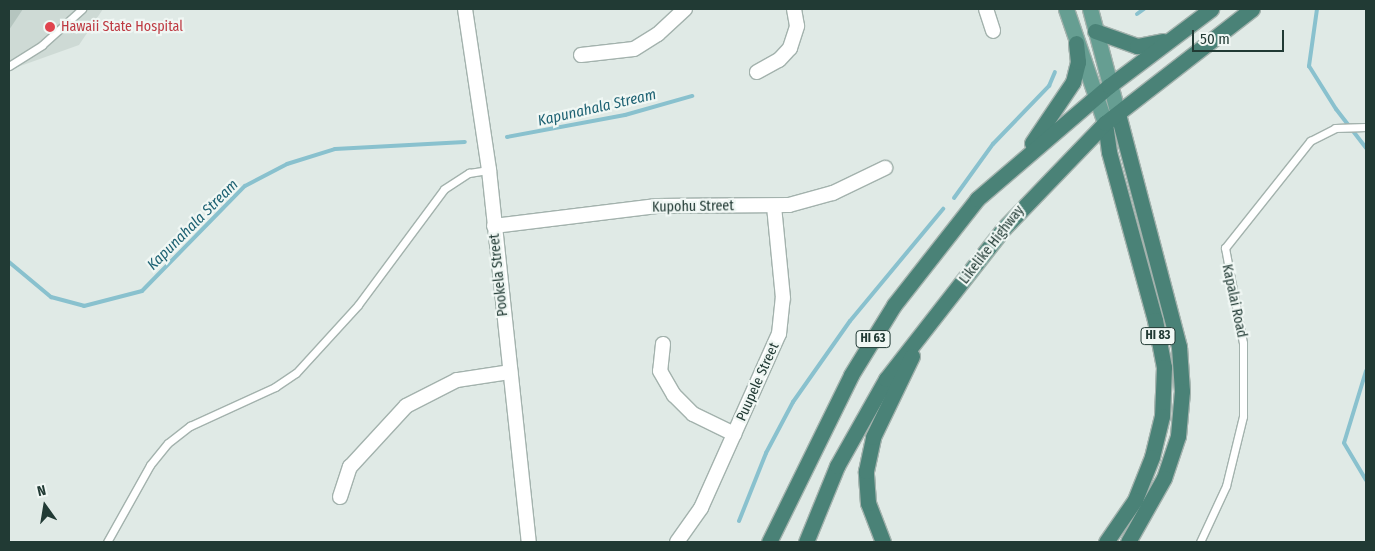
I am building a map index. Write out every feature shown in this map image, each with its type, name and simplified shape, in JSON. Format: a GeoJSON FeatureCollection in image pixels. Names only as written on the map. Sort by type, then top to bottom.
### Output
{"type":"FeatureCollection","features":[{"type":"Feature","properties":{"kind":"highway","name":"HI 63"},"geometry":{"type":"LineString","coordinates":[[769,542],[847,383],[894,305],[977,199],[1096,96],[1211,9]]}},
{"type":"Feature","properties":{"kind":"highway","name":"Likelike Highway"},"geometry":{"type":"LineString","coordinates":[[806,542],[837,466],[886,379],[1004,228],[1106,123],[1252,9]]}},
{"type":"Feature","properties":{"kind":"highway"},"geometry":{"type":"LineString","coordinates":[[1095,31],[1137,46],[1176,36]]}},
{"type":"Feature","properties":{"kind":"highway"},"geometry":{"type":"LineString","coordinates":[[1017,164],[1066,96],[1078,62],[1076,43]]}},
{"type":"Feature","properties":{"kind":"highway"},"geometry":{"type":"LineString","coordinates":[[1118,114],[1179,347],[1182,392],[1178,436],[1164,478],[1128,542]]}},
{"type":"Feature","properties":{"kind":"highway","name":"HI 83"},"geometry":{"type":"LineString","coordinates":[[1106,123],[1109,152],[1155,320],[1164,367],[1162,416],[1152,457],[1135,500],[1106,542]]}},
{"type":"Feature","properties":{"kind":"highway"},"geometry":{"type":"LineString","coordinates":[[883,542],[868,503],[866,471],[873,437],[922,335]]}},
{"type":"Feature","properties":{"kind":"main road","name":"HI 83"},"geometry":{"type":"LineString","coordinates":[[1066,9],[1076,43],[1106,123]]}},
{"type":"Feature","properties":{"kind":"main road"},"geometry":{"type":"LineString","coordinates":[[1090,9],[1118,114]]}},
{"type":"Feature","properties":{"kind":"street","name":"Pookela Street"},"geometry":{"type":"LineString","coordinates":[[465,9],[489,170],[529,542]]}},
{"type":"Feature","properties":{"kind":"street"},"geometry":{"type":"LineString","coordinates":[[581,54],[634,49],[658,34],[685,9]]}},
{"type":"Feature","properties":{"kind":"street"},"geometry":{"type":"LineString","coordinates":[[757,72],[779,60],[790,48],[797,26],[794,9]]}},
{"type":"Feature","properties":{"kind":"street"},"geometry":{"type":"LineString","coordinates":[[986,9],[993,31]]}},
{"type":"Feature","properties":{"kind":"street","name":"Kupohu Street"},"geometry":{"type":"LineString","coordinates":[[494,226],[657,206],[774,207],[819,198],[885,168]]}},
{"type":"Feature","properties":{"kind":"street","name":"Puupele Street"},"geometry":{"type":"LineString","coordinates":[[677,542],[701,508],[782,323],[783,298],[774,207]]}},
{"type":"Feature","properties":{"kind":"street"},"geometry":{"type":"LineString","coordinates":[[663,344],[660,370],[674,395],[693,414],[734,434]]}},
{"type":"Feature","properties":{"kind":"street"},"geometry":{"type":"LineString","coordinates":[[340,497],[350,467],[406,406],[457,380],[510,372]]}},
{"type":"Feature","properties":{"kind":"lane"},"geometry":{"type":"LineString","coordinates":[[9,66],[42,45],[82,9]]}},
{"type":"Feature","properties":{"kind":"lane","name":"Kapalai Road"},"geometry":{"type":"LineString","coordinates":[[1200,542],[1226,486],[1243,408],[1243,343],[1225,248],[1310,141],[1335,128],[1366,126]]}},
{"type":"Feature","properties":{"kind":"lane"},"geometry":{"type":"LineString","coordinates":[[107,542],[150,465],[168,443],[196,423],[274,387],[296,373],[358,305],[444,189],[469,173],[489,170]]}},
{"type":"Feature","properties":{"kind":"shaded area","name":"Hawaii State Hospital"},"geometry":{"type":"Polygon","coordinates":[[[9,9],[103,9],[79,45],[9,70],[9,9]]]}},
{"type":"Feature","properties":{"kind":"building"},"geometry":{"type":"Polygon","coordinates":[[[9,9],[23,9],[9,30],[9,9]]]}},
{"type":"Feature","properties":{"kind":"waterway"},"geometry":{"type":"LineString","coordinates":[[1137,14],[1144,9]]}},
{"type":"Feature","properties":{"kind":"waterway"},"geometry":{"type":"LineString","coordinates":[[1317,9],[1309,66],[1336,109],[1366,148]]}},
{"type":"Feature","properties":{"kind":"waterway"},"geometry":{"type":"LineString","coordinates":[[954,198],[993,144],[1049,86],[1055,72]]}},
{"type":"Feature","properties":{"kind":"waterway","name":"Kapunahala Stream"},"geometry":{"type":"LineString","coordinates":[[507,137],[625,115],[692,96]]}},
{"type":"Feature","properties":{"kind":"waterway","name":"Kapunahala Stream"},"geometry":{"type":"LineString","coordinates":[[9,262],[51,297],[84,306],[142,291],[245,186],[287,164],[335,149],[465,142]]}},
{"type":"Feature","properties":{"kind":"waterway"},"geometry":{"type":"LineString","coordinates":[[739,521],[766,453],[793,402],[850,321],[943,209]]}},
{"type":"Feature","properties":{"kind":"waterway"},"geometry":{"type":"LineString","coordinates":[[1366,371],[1344,443],[1366,480]]}},
{"type":"Feature","properties":{"kind":"place","name":"Hawaii State Hospital"},"geometry":{"type":"Point","coordinates":[50,27]}}]}
